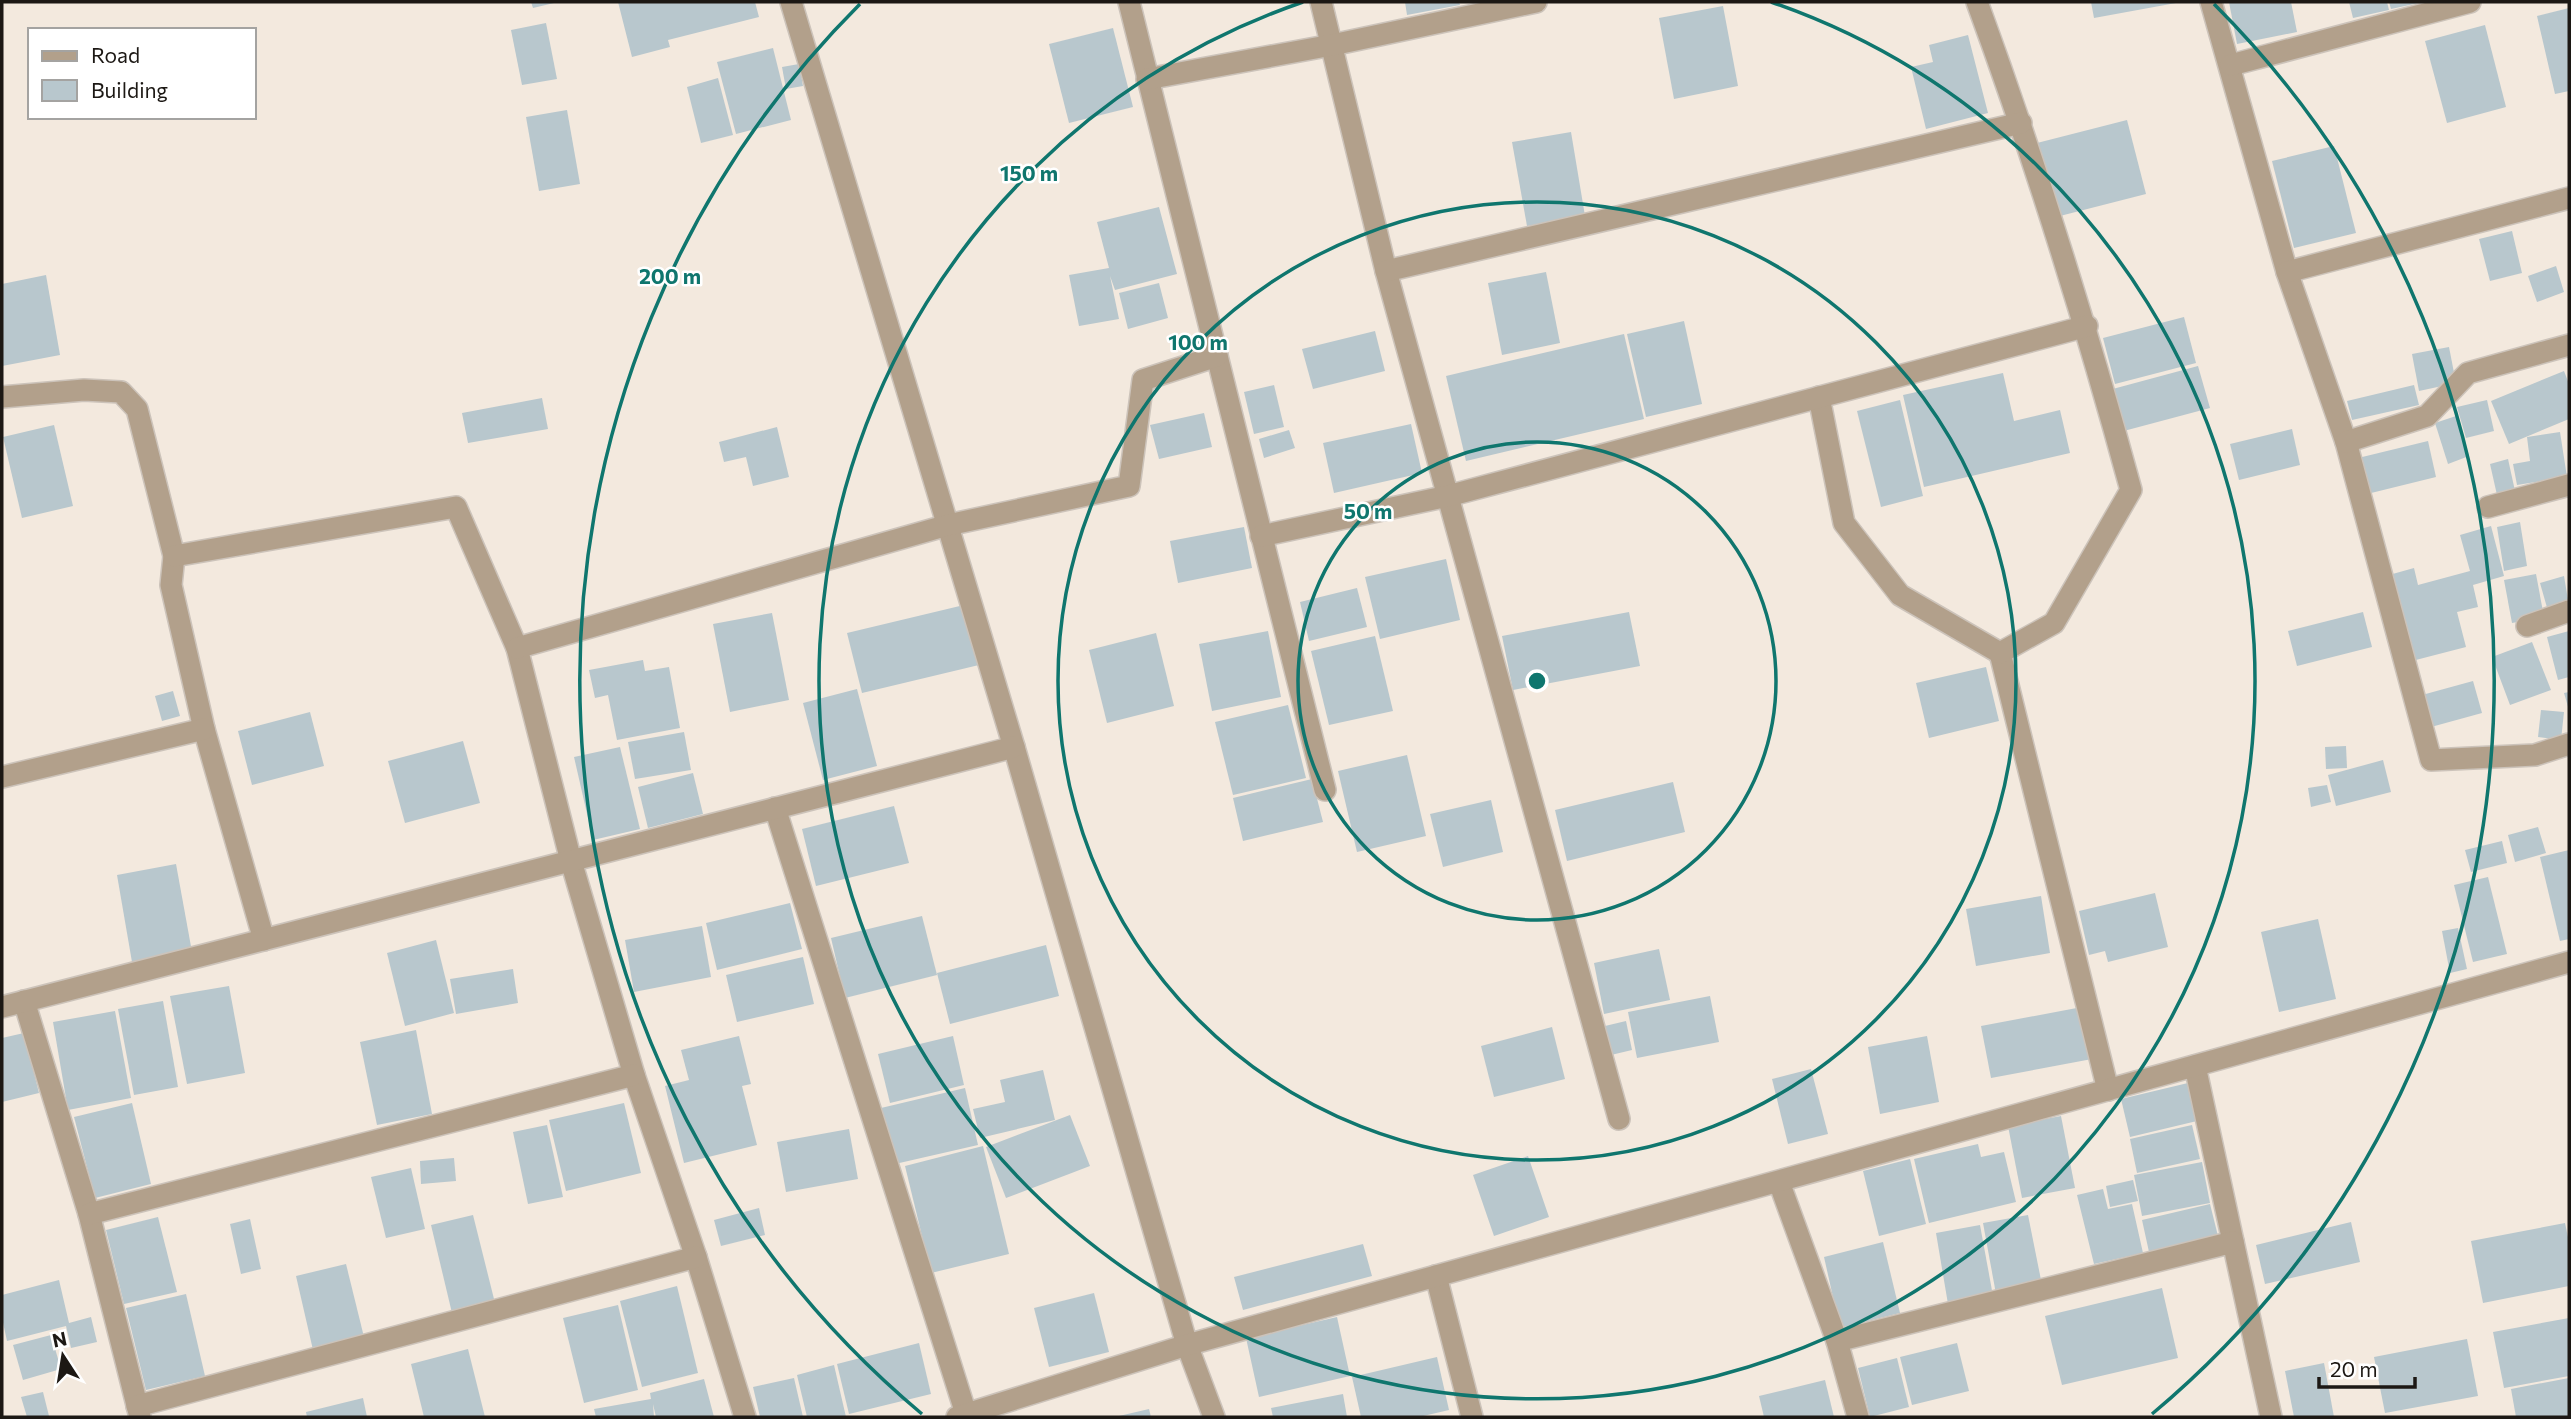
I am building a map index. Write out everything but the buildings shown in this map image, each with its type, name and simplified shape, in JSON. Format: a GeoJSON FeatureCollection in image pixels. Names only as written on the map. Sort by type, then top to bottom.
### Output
{"type":"FeatureCollection","features":[{"type":"Feature","properties":{"kind":"street"},"geometry":{"type":"LineString","coordinates":[[791,2],[1014,747],[1187,1345],[1214,1417]]}},
{"type":"Feature","properties":{"kind":"street"},"geometry":{"type":"LineString","coordinates":[[1129,2],[1325,790]]}},
{"type":"Feature","properties":{"kind":"street"},"geometry":{"type":"LineString","coordinates":[[1321,2],[1386,271],[1619,1119]]}},
{"type":"Feature","properties":{"kind":"street"},"geometry":{"type":"LineString","coordinates":[[1147,79],[1332,45],[1536,2]]}},
{"type":"Feature","properties":{"kind":"street"},"geometry":{"type":"LineString","coordinates":[[1977,2],[2021,123],[2087,326],[2131,490],[2054,623],[2000,653]]}},
{"type":"Feature","properties":{"kind":"street"},"geometry":{"type":"LineString","coordinates":[[2211,2],[2231,65],[2287,272],[2346,442],[2431,760],[2535,755],[2569,744]]}},
{"type":"Feature","properties":{"kind":"street"},"geometry":{"type":"LineString","coordinates":[[2231,65],[2470,2]]}},
{"type":"Feature","properties":{"kind":"street"},"geometry":{"type":"LineString","coordinates":[[1386,271],[2021,123]]}},
{"type":"Feature","properties":{"kind":"street"},"geometry":{"type":"LineString","coordinates":[[2287,272],[2569,198]]}},
{"type":"Feature","properties":{"kind":"street"},"geometry":{"type":"LineString","coordinates":[[1261,536],[1448,496],[2087,326]]}},
{"type":"Feature","properties":{"kind":"street"},"geometry":{"type":"LineString","coordinates":[[2346,442],[2427,415],[2468,373],[2569,345]]}},
{"type":"Feature","properties":{"kind":"street"},"geometry":{"type":"LineString","coordinates":[[517,648],[948,525],[1129,486],[1143,380],[1217,356]]}},
{"type":"Feature","properties":{"kind":"street"},"geometry":{"type":"LineString","coordinates":[[2,397],[84,390],[121,391],[137,409],[174,556],[171,585],[204,729],[264,940]]}},
{"type":"Feature","properties":{"kind":"street"},"geometry":{"type":"LineString","coordinates":[[1819,397],[1844,523],[1899,595],[2000,653],[2108,1090]]}},
{"type":"Feature","properties":{"kind":"street"},"geometry":{"type":"LineString","coordinates":[[2488,507],[2569,485]]}},
{"type":"Feature","properties":{"kind":"street"},"geometry":{"type":"LineString","coordinates":[[174,556],[456,507],[517,648],[571,861],[634,1075],[696,1258],[745,1417]]}},
{"type":"Feature","properties":{"kind":"street"},"geometry":{"type":"LineString","coordinates":[[2527,626],[2569,611]]}},
{"type":"Feature","properties":{"kind":"street"},"geometry":{"type":"LineString","coordinates":[[2,777],[204,729]]}},
{"type":"Feature","properties":{"kind":"street"},"geometry":{"type":"LineString","coordinates":[[2,1007],[1014,747]]}},
{"type":"Feature","properties":{"kind":"street"},"geometry":{"type":"LineString","coordinates":[[775,808],[964,1417],[1187,1345],[2569,962]]}},
{"type":"Feature","properties":{"kind":"street"},"geometry":{"type":"LineString","coordinates":[[24,1001],[89,1214],[139,1412],[696,1258]]}},
{"type":"Feature","properties":{"kind":"street"},"geometry":{"type":"LineString","coordinates":[[2195,1066],[2271,1417]]}},
{"type":"Feature","properties":{"kind":"street"},"geometry":{"type":"LineString","coordinates":[[89,1214],[634,1075]]}},
{"type":"Feature","properties":{"kind":"street"},"geometry":{"type":"LineString","coordinates":[[1779,1182],[1837,1341],[1858,1417]]}},
{"type":"Feature","properties":{"kind":"street"},"geometry":{"type":"LineString","coordinates":[[1837,1341],[2233,1242]]}},
{"type":"Feature","properties":{"kind":"street"},"geometry":{"type":"LineString","coordinates":[[1437,1276],[1472,1417]]}}]}
